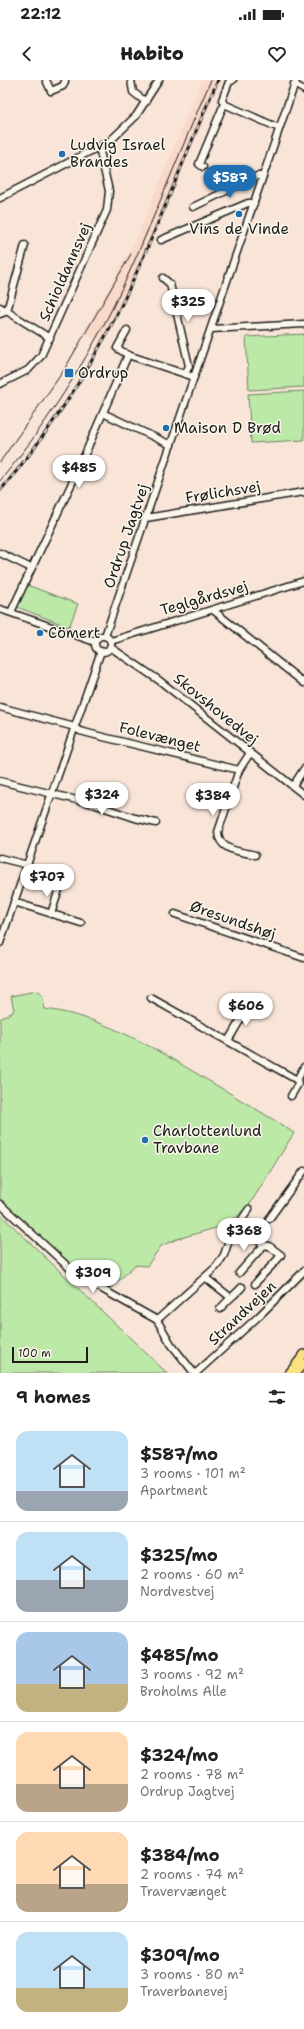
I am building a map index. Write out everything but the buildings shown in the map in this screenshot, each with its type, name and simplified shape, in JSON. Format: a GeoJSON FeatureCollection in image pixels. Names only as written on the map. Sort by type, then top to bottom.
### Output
{"type":"FeatureCollection","features":[{"type":"Feature","properties":{"kind":"main road"},"geometry":{"type":"LineString","coordinates":[[289,1373],[304,1354]]}},
{"type":"Feature","properties":{"kind":"main road"},"geometry":{"type":"LineString","coordinates":[[296,1373],[304,1363]]}},
{"type":"Feature","properties":{"kind":"street"},"geometry":{"type":"LineString","coordinates":[[46,80],[51,91],[63,86],[65,81]]}},
{"type":"Feature","properties":{"kind":"street"},"geometry":{"type":"LineString","coordinates":[[131,80],[133,92],[146,102]]}},
{"type":"Feature","properties":{"kind":"street"},"geometry":{"type":"LineString","coordinates":[[0,198],[99,147],[126,126],[146,102],[159,80]]}},
{"type":"Feature","properties":{"kind":"street"},"geometry":{"type":"LineString","coordinates":[[203,167],[199,164],[224,104],[222,100],[229,82],[233,80]]}},
{"type":"Feature","properties":{"kind":"street"},"geometry":{"type":"LineString","coordinates":[[295,82],[304,90]]}},
{"type":"Feature","properties":{"kind":"street","name":"Ordrup Jagtvej"},"geometry":{"type":"LineString","coordinates":[[105,636],[295,82]]}},
{"type":"Feature","properties":{"kind":"street"},"geometry":{"type":"LineString","coordinates":[[224,104],[279,128]]}},
{"type":"Feature","properties":{"kind":"street","name":"Schioldannsvej"},"geometry":{"type":"LineString","coordinates":[[0,384],[19,376],[31,367],[41,356],[107,210],[109,191],[99,147]]}},
{"type":"Feature","properties":{"kind":"street"},"geometry":{"type":"LineString","coordinates":[[193,207],[257,176],[263,176]]}},
{"type":"Feature","properties":{"kind":"street"},"geometry":{"type":"LineString","coordinates":[[161,240],[248,203],[254,203]]}},
{"type":"Feature","properties":{"kind":"street"},"geometry":{"type":"LineString","coordinates":[[7,311],[25,245]]}},
{"type":"Feature","properties":{"kind":"street"},"geometry":{"type":"LineString","coordinates":[[163,278],[170,284],[182,335],[189,366],[185,374]]}},
{"type":"Feature","properties":{"kind":"street"},"geometry":{"type":"LineString","coordinates":[[0,306],[50,338]]}},
{"type":"Feature","properties":{"kind":"street"},"geometry":{"type":"LineString","coordinates":[[0,314],[7,311]]}},
{"type":"Feature","properties":{"kind":"street"},"geometry":{"type":"LineString","coordinates":[[210,329],[304,324]]}},
{"type":"Feature","properties":{"kind":"street"},"geometry":{"type":"LineString","coordinates":[[127,330],[117,348],[128,355],[194,377]]}},
{"type":"Feature","properties":{"kind":"street"},"geometry":{"type":"LineString","coordinates":[[11,612],[79,468],[128,355]]}},
{"type":"Feature","properties":{"kind":"street"},"geometry":{"type":"LineString","coordinates":[[108,415],[171,445]]}},
{"type":"Feature","properties":{"kind":"street","name":"Frølichsvej"},"geometry":{"type":"LineString","coordinates":[[146,518],[304,492]]}},
{"type":"Feature","properties":{"kind":"street"},"geometry":{"type":"LineString","coordinates":[[0,553],[31,568]]}},
{"type":"Feature","properties":{"kind":"street","name":"Teglgårdsvej"},"geometry":{"type":"LineString","coordinates":[[110,644],[177,619],[213,610],[304,581]]}},
{"type":"Feature","properties":{"kind":"street"},"geometry":{"type":"LineString","coordinates":[[0,609],[95,642]]}},
{"type":"Feature","properties":{"kind":"street"},"geometry":{"type":"LineString","coordinates":[[213,610],[304,683]]}},
{"type":"Feature","properties":{"kind":"street"},"geometry":{"type":"LineString","coordinates":[[105,636],[110,644],[106,651],[101,651],[96,648],[95,642],[99,637],[105,636]]}},
{"type":"Feature","properties":{"kind":"street","name":"Skovshovedvej"},"geometry":{"type":"LineString","coordinates":[[110,644],[160,681],[304,795]]}},
{"type":"Feature","properties":{"kind":"street"},"geometry":{"type":"LineString","coordinates":[[0,943],[2,929],[28,865],[101,651]]}},
{"type":"Feature","properties":{"kind":"street","name":"Folevænget"},"geometry":{"type":"LineString","coordinates":[[0,707],[99,736],[238,770]]}},
{"type":"Feature","properties":{"kind":"street"},"geometry":{"type":"LineString","coordinates":[[250,753],[238,770],[218,832],[218,839],[221,844],[228,848],[254,855]]}},
{"type":"Feature","properties":{"kind":"street"},"geometry":{"type":"LineString","coordinates":[[293,786],[304,769]]}},
{"type":"Feature","properties":{"kind":"street"},"geometry":{"type":"LineString","coordinates":[[0,781],[53,794],[156,823]]}},
{"type":"Feature","properties":{"kind":"street"},"geometry":{"type":"LineString","coordinates":[[0,858],[28,865]]}},
{"type":"Feature","properties":{"kind":"street"},"geometry":{"type":"LineString","coordinates":[[51,914],[60,886]]}},
{"type":"Feature","properties":{"kind":"street"},"geometry":{"type":"LineString","coordinates":[[14,902],[81,923]]}},
{"type":"Feature","properties":{"kind":"street","name":"Øresundshøj"},"geometry":{"type":"LineString","coordinates":[[175,914],[304,958]]}},
{"type":"Feature","properties":{"kind":"street"},"geometry":{"type":"LineString","coordinates":[[151,998],[297,1080]]}},
{"type":"Feature","properties":{"kind":"street"},"geometry":{"type":"LineString","coordinates":[[228,1041],[248,1005]]}},
{"type":"Feature","properties":{"kind":"street"},"geometry":{"type":"LineString","coordinates":[[291,1096],[298,1084],[297,1080],[304,1067]]}},
{"type":"Feature","properties":{"kind":"street"},"geometry":{"type":"LineString","coordinates":[[269,1219],[304,1171]]}},
{"type":"Feature","properties":{"kind":"street"},"geometry":{"type":"LineString","coordinates":[[0,1204],[77,1275],[157,1320],[171,1344],[195,1373]]}},
{"type":"Feature","properties":{"kind":"street"},"geometry":{"type":"LineString","coordinates":[[157,1320],[206,1278],[216,1267],[224,1255],[230,1237],[249,1209]]}},
{"type":"Feature","properties":{"kind":"street"},"geometry":{"type":"LineString","coordinates":[[238,1224],[264,1245],[269,1246],[281,1255],[272,1267],[266,1270],[255,1284]]}},
{"type":"Feature","properties":{"kind":"street"},"geometry":{"type":"LineString","coordinates":[[239,1273],[264,1245]]}},
{"type":"Feature","properties":{"kind":"street","name":"Strandvejen"},"geometry":{"type":"LineString","coordinates":[[195,1373],[254,1321],[304,1270]]}},
{"type":"Feature","properties":{"kind":"street"},"geometry":{"type":"LineString","coordinates":[[206,1278],[230,1297]]}},
{"type":"Feature","properties":{"kind":"street"},"geometry":{"type":"LineString","coordinates":[[220,1309],[230,1297],[235,1296],[242,1286]]}},
{"type":"Feature","properties":{"kind":"shaded area"},"geometry":{"type":"Polygon","coordinates":[[[202,80],[221,80],[149,250],[104,344],[83,333],[136,239],[202,80]]]}},
{"type":"Feature","properties":{"kind":"green space"},"geometry":{"type":"Polygon","coordinates":[[[304,334],[304,387],[249,390],[246,337],[304,334]]]}},
{"type":"Feature","properties":{"kind":"green space"},"geometry":{"type":"Polygon","coordinates":[[[304,391],[304,440],[251,443],[248,394],[304,391]]]}},
{"type":"Feature","properties":{"kind":"green space"},"geometry":{"type":"Polygon","coordinates":[[[27,585],[78,604],[69,627],[17,607],[27,585]]]}},
{"type":"Feature","properties":{"kind":"green space","name":"Charlottenlund Travbane"},"geometry":{"type":"Polygon","coordinates":[[[36,991],[42,995],[45,1009],[68,1013],[91,1020],[134,1038],[176,1061],[294,1133],[250,1204],[234,1219],[226,1225],[177,1239],[161,1246],[147,1266],[135,1265],[111,1288],[79,1272],[58,1255],[0,1199],[0,1019],[14,1011],[11,996],[36,991]]]}},
{"type":"Feature","properties":{"kind":"green space"},"geometry":{"type":"Polygon","coordinates":[[[0,1214],[167,1373],[0,1373],[0,1214]]]}},
{"type":"Feature","properties":{"kind":"tram line"},"geometry":{"type":"LineString","coordinates":[[0,481],[31,441],[60,399],[87,356],[111,311],[125,283],[211,80]]}},
{"type":"Feature","properties":{"kind":"tram line"},"geometry":{"type":"LineString","coordinates":[[0,462],[64,370],[131,254]]}},
{"type":"Feature","properties":{"kind":"railway"},"geometry":{"type":"LineString","coordinates":[[0,491],[49,428],[92,361],[105,337],[144,256],[218,80]]}},
{"type":"Feature","properties":{"kind":"place","name":"Ludvig Israel Brandes"},"geometry":{"type":"Point","coordinates":[62,154]}},
{"type":"Feature","properties":{"kind":"place","name":"Vins de Vinde"},"geometry":{"type":"Point","coordinates":[239,214]}},
{"type":"Feature","properties":{"kind":"place","name":"Ordrup"},"geometry":{"type":"Point","coordinates":[69,373]}},
{"type":"Feature","properties":{"kind":"place","name":"Maison D Brød"},"geometry":{"type":"Point","coordinates":[166,428]}},
{"type":"Feature","properties":{"kind":"place","name":"Cömert"},"geometry":{"type":"Point","coordinates":[40,633]}},
{"type":"Feature","properties":{"kind":"place","name":"Charlottenlund Travbane"},"geometry":{"type":"Point","coordinates":[145,1140]}}]}
